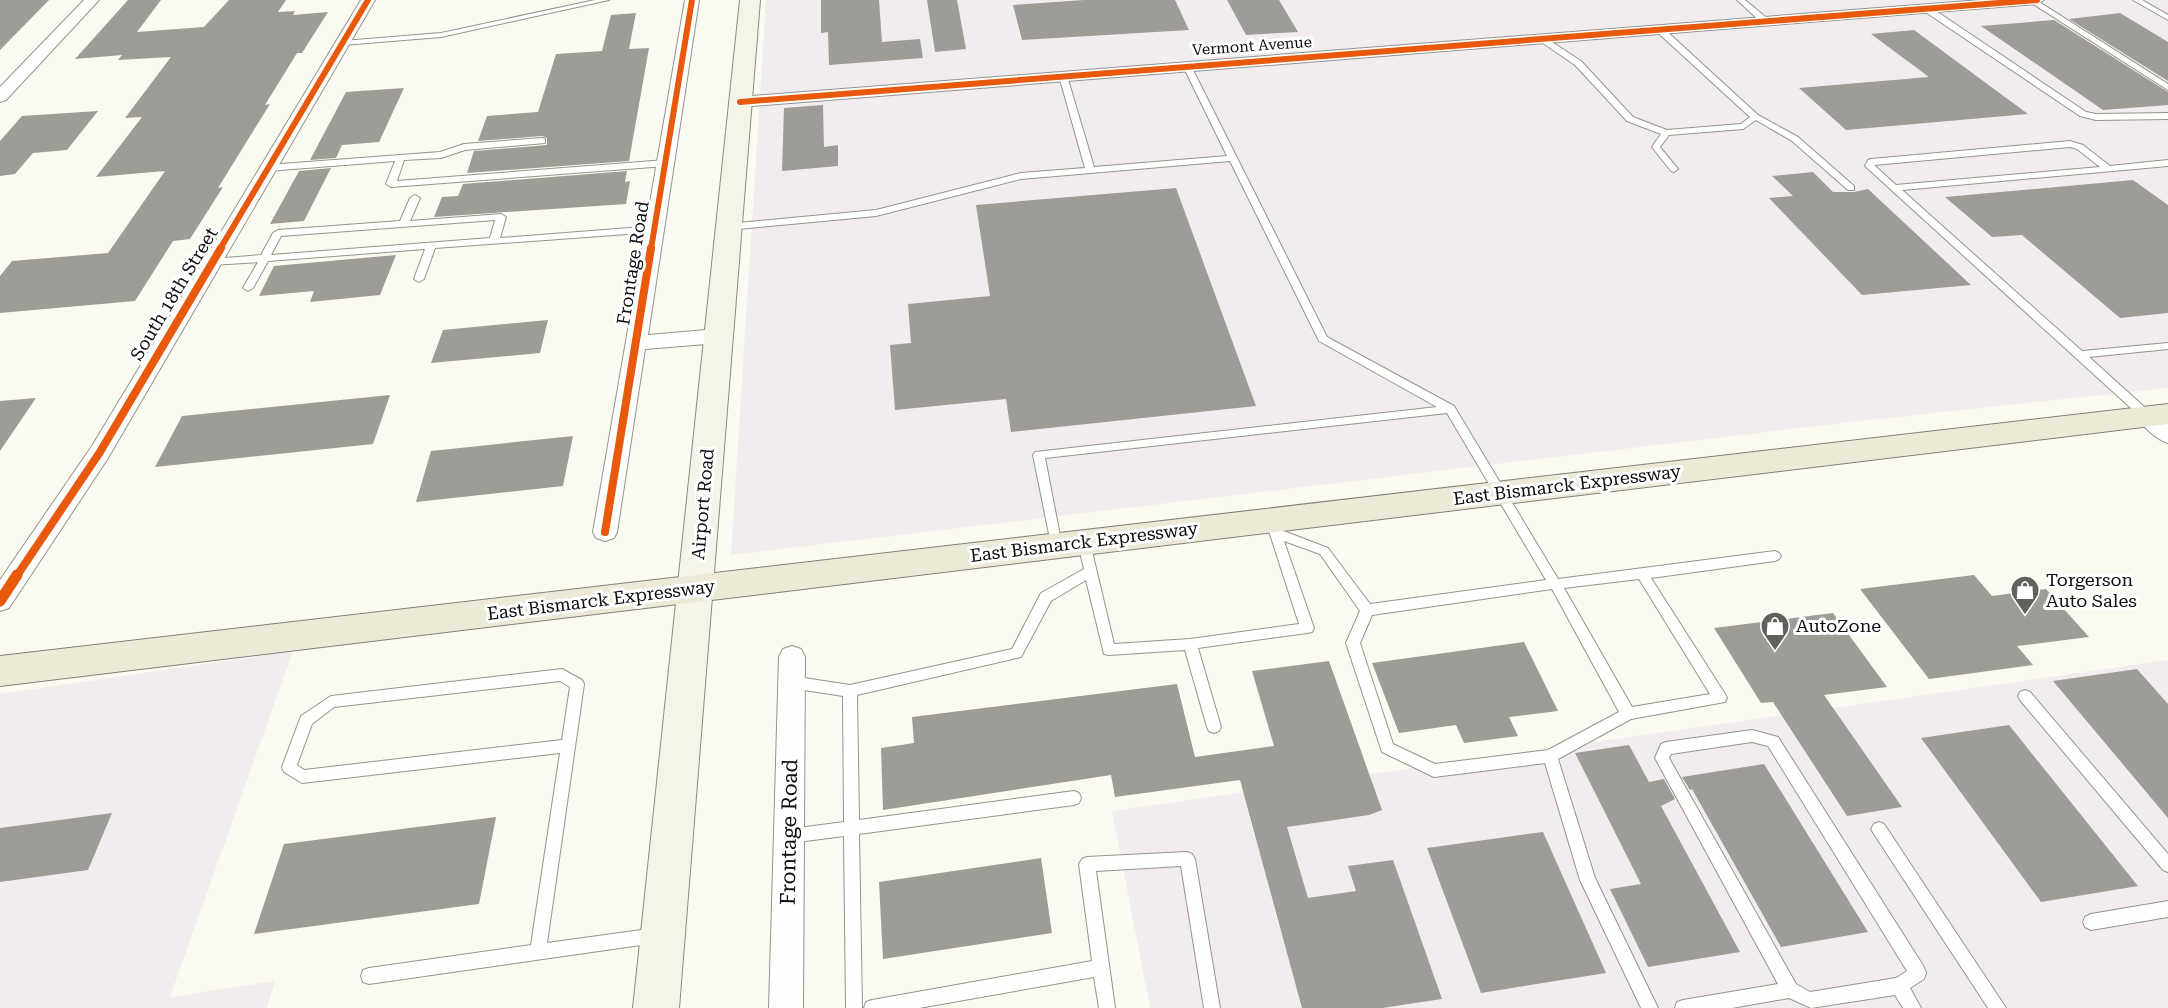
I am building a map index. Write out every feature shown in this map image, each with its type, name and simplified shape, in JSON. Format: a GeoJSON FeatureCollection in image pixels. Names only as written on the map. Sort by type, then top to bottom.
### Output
{"type":"FeatureCollection","features":[{"type":"Feature","properties":{"kind":"main road","name":"Airport Road"},"geometry":{"type":"LineString","coordinates":[[656,1008],[750,0]]}},
{"type":"Feature","properties":{"kind":"main road","name":"East Bismarck Expressway"},"geometry":{"type":"LineString","coordinates":[[0,671],[695,589],[1077,553],[1499,494],[2161,421]]}},
{"type":"Feature","properties":{"kind":"street"},"geometry":{"type":"LineString","coordinates":[[0,97],[92,0]]}},
{"type":"Feature","properties":{"kind":"street","name":"South 18th Street"},"geometry":{"type":"LineString","coordinates":[[0,601],[8,579],[83,479],[368,0]]}},
{"type":"Feature","properties":{"kind":"street","name":"Frontage Road"},"geometry":{"type":"LineString","coordinates":[[605,532],[692,0]]}},
{"type":"Feature","properties":{"kind":"street"},"geometry":{"type":"LineString","coordinates":[[2001,1],[2037,0]]}},
{"type":"Feature","properties":{"kind":"street","name":"Vermont Avenue"},"geometry":{"type":"LineString","coordinates":[[740,102],[1927,9],[2001,1]]}},
{"type":"Feature","properties":{"kind":"street","name":"Frontage Road"},"geometry":{"type":"LineString","coordinates":[[637,343],[718,336]]}},
{"type":"Feature","properties":{"kind":"street","name":"Frontage Road"},"geometry":{"type":"LineString","coordinates":[[786,1008],[792,669]]}},
{"type":"Feature","properties":{"kind":"lane"},"geometry":{"type":"LineString","coordinates":[[343,43],[441,36],[605,0]]}},
{"type":"Feature","properties":{"kind":"lane"},"geometry":{"type":"LineString","coordinates":[[1742,0],[1765,21]]}},
{"type":"Feature","properties":{"kind":"lane"},"geometry":{"type":"LineString","coordinates":[[2031,0],[2168,88]]}},
{"type":"Feature","properties":{"kind":"lane"},"geometry":{"type":"LineString","coordinates":[[2137,0],[2168,18]]}},
{"type":"Feature","properties":{"kind":"lane"},"geometry":{"type":"LineString","coordinates":[[1927,9],[2083,114],[2096,117],[2168,116]]}},
{"type":"Feature","properties":{"kind":"lane"},"geometry":{"type":"LineString","coordinates":[[1659,29],[1755,117],[1781,128],[1801,142],[1851,188]]}},
{"type":"Feature","properties":{"kind":"lane"},"geometry":{"type":"LineString","coordinates":[[1541,39],[1578,63],[1630,119],[1666,133],[1743,126],[1755,117]]}},
{"type":"Feature","properties":{"kind":"lane"},"geometry":{"type":"LineString","coordinates":[[1187,66],[1323,339],[1450,409],[1555,584],[1628,714]]}},
{"type":"Feature","properties":{"kind":"lane"},"geometry":{"type":"LineString","coordinates":[[1063,76],[1090,170]]}},
{"type":"Feature","properties":{"kind":"lane"},"geometry":{"type":"LineString","coordinates":[[1666,133],[1656,147],[1674,169]]}},
{"type":"Feature","properties":{"kind":"lane"},"geometry":{"type":"LineString","coordinates":[[268,168],[441,155],[464,147],[542,141]]}},
{"type":"Feature","properties":{"kind":"lane"},"geometry":{"type":"LineString","coordinates":[[2108,168],[2080,147],[2070,144],[1871,162],[1869,165],[2079,355],[2161,421]]}},
{"type":"Feature","properties":{"kind":"lane"},"geometry":{"type":"LineString","coordinates":[[401,158],[391,184],[666,163]]}},
{"type":"Feature","properties":{"kind":"lane"},"geometry":{"type":"LineString","coordinates":[[728,227],[876,213],[1021,176],[1233,158]]}},
{"type":"Feature","properties":{"kind":"lane"},"geometry":{"type":"LineString","coordinates":[[1894,188],[2168,163]]}},
{"type":"Feature","properties":{"kind":"lane"},"geometry":{"type":"LineString","coordinates":[[404,224],[415,198]]}},
{"type":"Feature","properties":{"kind":"lane"},"geometry":{"type":"LineString","coordinates":[[248,288],[278,233],[501,217],[494,241]]}},
{"type":"Feature","properties":{"kind":"lane"},"geometry":{"type":"LineString","coordinates":[[212,262],[655,229]]}},
{"type":"Feature","properties":{"kind":"lane"},"geometry":{"type":"LineString","coordinates":[[419,279],[431,246]]}},
{"type":"Feature","properties":{"kind":"lane"},"geometry":{"type":"LineString","coordinates":[[2079,355],[2168,346]]}},
{"type":"Feature","properties":{"kind":"lane"},"geometry":{"type":"LineString","coordinates":[[1274,527],[1307,628],[1190,644],[1109,651],[1077,553],[1039,455],[1450,409]]}},
{"type":"Feature","properties":{"kind":"lane"},"geometry":{"type":"LineString","coordinates":[[1274,527],[1324,551],[1367,610]]}},
{"type":"Feature","properties":{"kind":"lane"},"geometry":{"type":"LineString","coordinates":[[792,669],[850,691],[1016,653],[1046,597],[1077,553]]}},
{"type":"Feature","properties":{"kind":"lane"},"geometry":{"type":"LineString","coordinates":[[1367,610],[1775,556]]}},
{"type":"Feature","properties":{"kind":"lane"},"geometry":{"type":"LineString","coordinates":[[1367,610],[1353,643],[1387,748],[1434,771],[1550,756],[1628,714],[1720,698],[1642,574]]}},
{"type":"Feature","properties":{"kind":"lane"},"geometry":{"type":"LineString","coordinates":[[1190,644],[1214,727]]}},
{"type":"Feature","properties":{"kind":"lane"},"geometry":{"type":"LineString","coordinates":[[538,953],[577,684],[562,675],[331,702],[306,720],[289,767],[303,777],[567,746]]}},
{"type":"Feature","properties":{"kind":"lane"},"geometry":{"type":"LineString","coordinates":[[850,691],[854,1008]]}},
{"type":"Feature","properties":{"kind":"lane"},"geometry":{"type":"LineString","coordinates":[[2025,696],[2168,865]]}},
{"type":"Feature","properties":{"kind":"lane"},"geometry":{"type":"LineString","coordinates":[[1752,736],[1773,741],[1918,973],[1899,986],[1809,1000],[1790,990],[1662,758],[1666,748],[1752,736]]}},
{"type":"Feature","properties":{"kind":"lane"},"geometry":{"type":"LineString","coordinates":[[1550,756],[1588,880],[1650,1008]]}},
{"type":"Feature","properties":{"kind":"lane"},"geometry":{"type":"LineString","coordinates":[[789,837],[1074,798]]}},
{"type":"Feature","properties":{"kind":"lane"},"geometry":{"type":"LineString","coordinates":[[1879,829],[1998,1008]]}},
{"type":"Feature","properties":{"kind":"lane"},"geometry":{"type":"LineString","coordinates":[[1107,1008],[1087,864],[1187,859],[1212,1008]]}},
{"type":"Feature","properties":{"kind":"lane"},"geometry":{"type":"LineString","coordinates":[[2091,922],[2168,909]]}},
{"type":"Feature","properties":{"kind":"lane"},"geometry":{"type":"LineString","coordinates":[[369,976],[663,935]]}},
{"type":"Feature","properties":{"kind":"lane"},"geometry":{"type":"LineString","coordinates":[[872,1008],[1100,968]]}},
{"type":"Feature","properties":{"kind":"lane"},"geometry":{"type":"LineString","coordinates":[[1899,986],[1913,1008]]}},
{"type":"Feature","properties":{"kind":"lane"},"geometry":{"type":"LineString","coordinates":[[1683,1008],[1724,1005],[1790,990]]}},
{"type":"Feature","properties":{"kind":"shaded area"},"geometry":{"type":"Polygon","coordinates":[[[766,0],[2168,0],[2168,388],[1859,421],[731,555],[766,0]]]}},
{"type":"Feature","properties":{"kind":"shaded area"},"geometry":{"type":"Polygon","coordinates":[[[293,651],[170,997],[275,981],[267,1008],[0,1008],[0,694],[293,651]]]}},
{"type":"Feature","properties":{"kind":"shaded area"},"geometry":{"type":"Polygon","coordinates":[[[2168,660],[2168,1008],[1150,1008],[1112,811],[2168,660]]]}},
{"type":"Feature","properties":{"kind":"building"},"geometry":{"type":"Polygon","coordinates":[[[0,0],[49,0],[0,50],[0,0]]]}},
{"type":"Feature","properties":{"kind":"building"},"geometry":{"type":"Polygon","coordinates":[[[128,0],[161,0],[137,32],[204,27],[229,0],[286,0],[278,12],[295,11],[293,15],[328,12],[302,53],[297,53],[265,105],[270,104],[218,188],[223,187],[190,239],[173,241],[135,301],[0,313],[0,276],[12,261],[108,253],[165,171],[96,177],[142,117],[125,118],[171,57],[118,60],[122,55],[75,59],[128,0]]]}},
{"type":"Feature","properties":{"kind":"building"},"geometry":{"type":"Polygon","coordinates":[[[821,0],[879,0],[882,42],[920,39],[923,58],[829,65],[828,32],[821,33],[821,0]]]}},
{"type":"Feature","properties":{"kind":"building"},"geometry":{"type":"Polygon","coordinates":[[[927,0],[957,0],[966,49],[935,52],[927,0]]]}},
{"type":"Feature","properties":{"kind":"building"},"geometry":{"type":"Polygon","coordinates":[[[1084,0],[1175,0],[1189,30],[1022,40],[1013,5],[1084,0]]]}},
{"type":"Feature","properties":{"kind":"building"},"geometry":{"type":"Polygon","coordinates":[[[1227,0],[1279,0],[1298,32],[1246,35],[1227,0]]]}},
{"type":"Feature","properties":{"kind":"building"},"geometry":{"type":"Polygon","coordinates":[[[636,13],[629,49],[649,48],[629,161],[467,173],[474,151],[547,145],[547,138],[542,136],[478,141],[487,116],[538,112],[556,54],[602,51],[611,15],[636,13]]]}},
{"type":"Feature","properties":{"kind":"building"},"geometry":{"type":"Polygon","coordinates":[[[2120,13],[2168,42],[2168,81],[2069,19],[2120,13]]]}},
{"type":"Feature","properties":{"kind":"building"},"geometry":{"type":"Polygon","coordinates":[[[2054,20],[2168,92],[2168,105],[2103,110],[1981,26],[2054,20]]]}},
{"type":"Feature","properties":{"kind":"building"},"geometry":{"type":"Polygon","coordinates":[[[1914,30],[2028,114],[1846,130],[1799,88],[1929,77],[1871,34],[1914,30]]]}},
{"type":"Feature","properties":{"kind":"building"},"geometry":{"type":"Polygon","coordinates":[[[404,88],[379,142],[342,145],[336,158],[310,160],[346,92],[404,88]]]}},
{"type":"Feature","properties":{"kind":"building"},"geometry":{"type":"Polygon","coordinates":[[[823,105],[824,147],[838,145],[838,166],[782,171],[784,108],[823,105]]]}},
{"type":"Feature","properties":{"kind":"building"},"geometry":{"type":"Polygon","coordinates":[[[98,111],[67,150],[33,153],[15,174],[0,176],[0,141],[22,116],[98,111]]]}},
{"type":"Feature","properties":{"kind":"building"},"geometry":{"type":"Polygon","coordinates":[[[331,168],[304,221],[270,224],[299,171],[331,168]]]}},
{"type":"Feature","properties":{"kind":"building"},"geometry":{"type":"Polygon","coordinates":[[[627,171],[625,182],[630,181],[626,204],[434,217],[442,197],[458,196],[463,184],[627,171]]]}},
{"type":"Feature","properties":{"kind":"building"},"geometry":{"type":"Polygon","coordinates":[[[1813,172],[1833,192],[1868,189],[1971,285],[1862,295],[1769,198],[1793,196],[1772,176],[1813,172]]]}},
{"type":"Feature","properties":{"kind":"building"},"geometry":{"type":"Polygon","coordinates":[[[2133,180],[2168,205],[2168,313],[2120,318],[2022,235],[1992,237],[1945,197],[2133,180]]]}},
{"type":"Feature","properties":{"kind":"building"},"geometry":{"type":"Polygon","coordinates":[[[1176,188],[1256,406],[1011,432],[1006,399],[895,410],[890,345],[911,343],[908,304],[990,296],[976,205],[1176,188]]]}},
{"type":"Feature","properties":{"kind":"building"},"geometry":{"type":"Polygon","coordinates":[[[396,255],[380,295],[310,302],[314,291],[259,296],[274,266],[396,255]]]}},
{"type":"Feature","properties":{"kind":"building"},"geometry":{"type":"Polygon","coordinates":[[[548,320],[540,353],[431,363],[443,330],[548,320]]]}},
{"type":"Feature","properties":{"kind":"building"},"geometry":{"type":"Polygon","coordinates":[[[390,395],[373,444],[155,467],[182,416],[390,395]]]}},
{"type":"Feature","properties":{"kind":"building"},"geometry":{"type":"Polygon","coordinates":[[[36,398],[0,451],[0,401],[36,398]]]}},
{"type":"Feature","properties":{"kind":"building"},"geometry":{"type":"Polygon","coordinates":[[[573,436],[563,486],[416,502],[431,451],[573,436]]]}},
{"type":"Feature","properties":{"kind":"building"},"geometry":{"type":"Polygon","coordinates":[[[1974,575],[1992,596],[2046,589],[2089,637],[2017,646],[2033,665],[1929,679],[1860,589],[1974,575]]]}},
{"type":"Feature","properties":{"kind":"building"},"geometry":{"type":"Polygon","coordinates":[[[1833,613],[1887,687],[1824,695],[1902,807],[1847,816],[1773,702],[1761,703],[1714,628],[1833,613]]]}},
{"type":"Feature","properties":{"kind":"building"},"geometry":{"type":"Polygon","coordinates":[[[1524,642],[1558,711],[1509,717],[1518,736],[1464,743],[1456,725],[1399,733],[1372,663],[1524,642]]]}},
{"type":"Feature","properties":{"kind":"building"},"geometry":{"type":"Polygon","coordinates":[[[1329,661],[1382,810],[1369,815],[1287,827],[1308,898],[1356,891],[1348,866],[1393,860],[1442,999],[1382,1008],[1302,1008],[1240,780],[1115,797],[1111,775],[883,810],[881,748],[914,743],[912,717],[1177,684],[1195,757],[1274,746],[1252,671],[1329,661]]]}},
{"type":"Feature","properties":{"kind":"building"},"geometry":{"type":"Polygon","coordinates":[[[2137,669],[2168,704],[2168,818],[2053,681],[2137,669]]]}},
{"type":"Feature","properties":{"kind":"building"},"geometry":{"type":"Polygon","coordinates":[[[2009,725],[2138,886],[2041,902],[1921,738],[2009,725]]]}},
{"type":"Feature","properties":{"kind":"building"},"geometry":{"type":"Polygon","coordinates":[[[1629,745],[1649,782],[1664,779],[1675,799],[1661,806],[1740,952],[1648,967],[1610,889],[1641,884],[1575,753],[1629,745]]]}},
{"type":"Feature","properties":{"kind":"building"},"geometry":{"type":"Polygon","coordinates":[[[1764,764],[1868,932],[1781,947],[1692,789],[1690,790],[1682,777],[1764,764]]]}},
{"type":"Feature","properties":{"kind":"building"},"geometry":{"type":"Polygon","coordinates":[[[112,813],[88,870],[0,882],[0,828],[112,813]]]}},
{"type":"Feature","properties":{"kind":"building"},"geometry":{"type":"Polygon","coordinates":[[[496,817],[479,904],[254,934],[284,844],[496,817]]]}},
{"type":"Feature","properties":{"kind":"building"},"geometry":{"type":"Polygon","coordinates":[[[1543,832],[1606,973],[1481,993],[1427,848],[1543,832]]]}},
{"type":"Feature","properties":{"kind":"building"},"geometry":{"type":"Polygon","coordinates":[[[1041,858],[1052,933],[883,959],[879,882],[1041,858]]]}},
{"type":"Feature","properties":{"kind":"cycle path"},"geometry":{"type":"LineString","coordinates":[[0,601],[100,452],[368,0]]}},
{"type":"Feature","properties":{"kind":"cycle path"},"geometry":{"type":"LineString","coordinates":[[605,532],[692,0]]}},
{"type":"Feature","properties":{"kind":"cycle path"},"geometry":{"type":"LineString","coordinates":[[740,102],[2037,0]]}},
{"type":"Feature","properties":{"kind":"place","name":"Torgerson Auto Sales"},"geometry":{"type":"Point","coordinates":[2025,616]}},
{"type":"Feature","properties":{"kind":"place","name":"AutoZone"},"geometry":{"type":"Point","coordinates":[1775,652]}}]}
